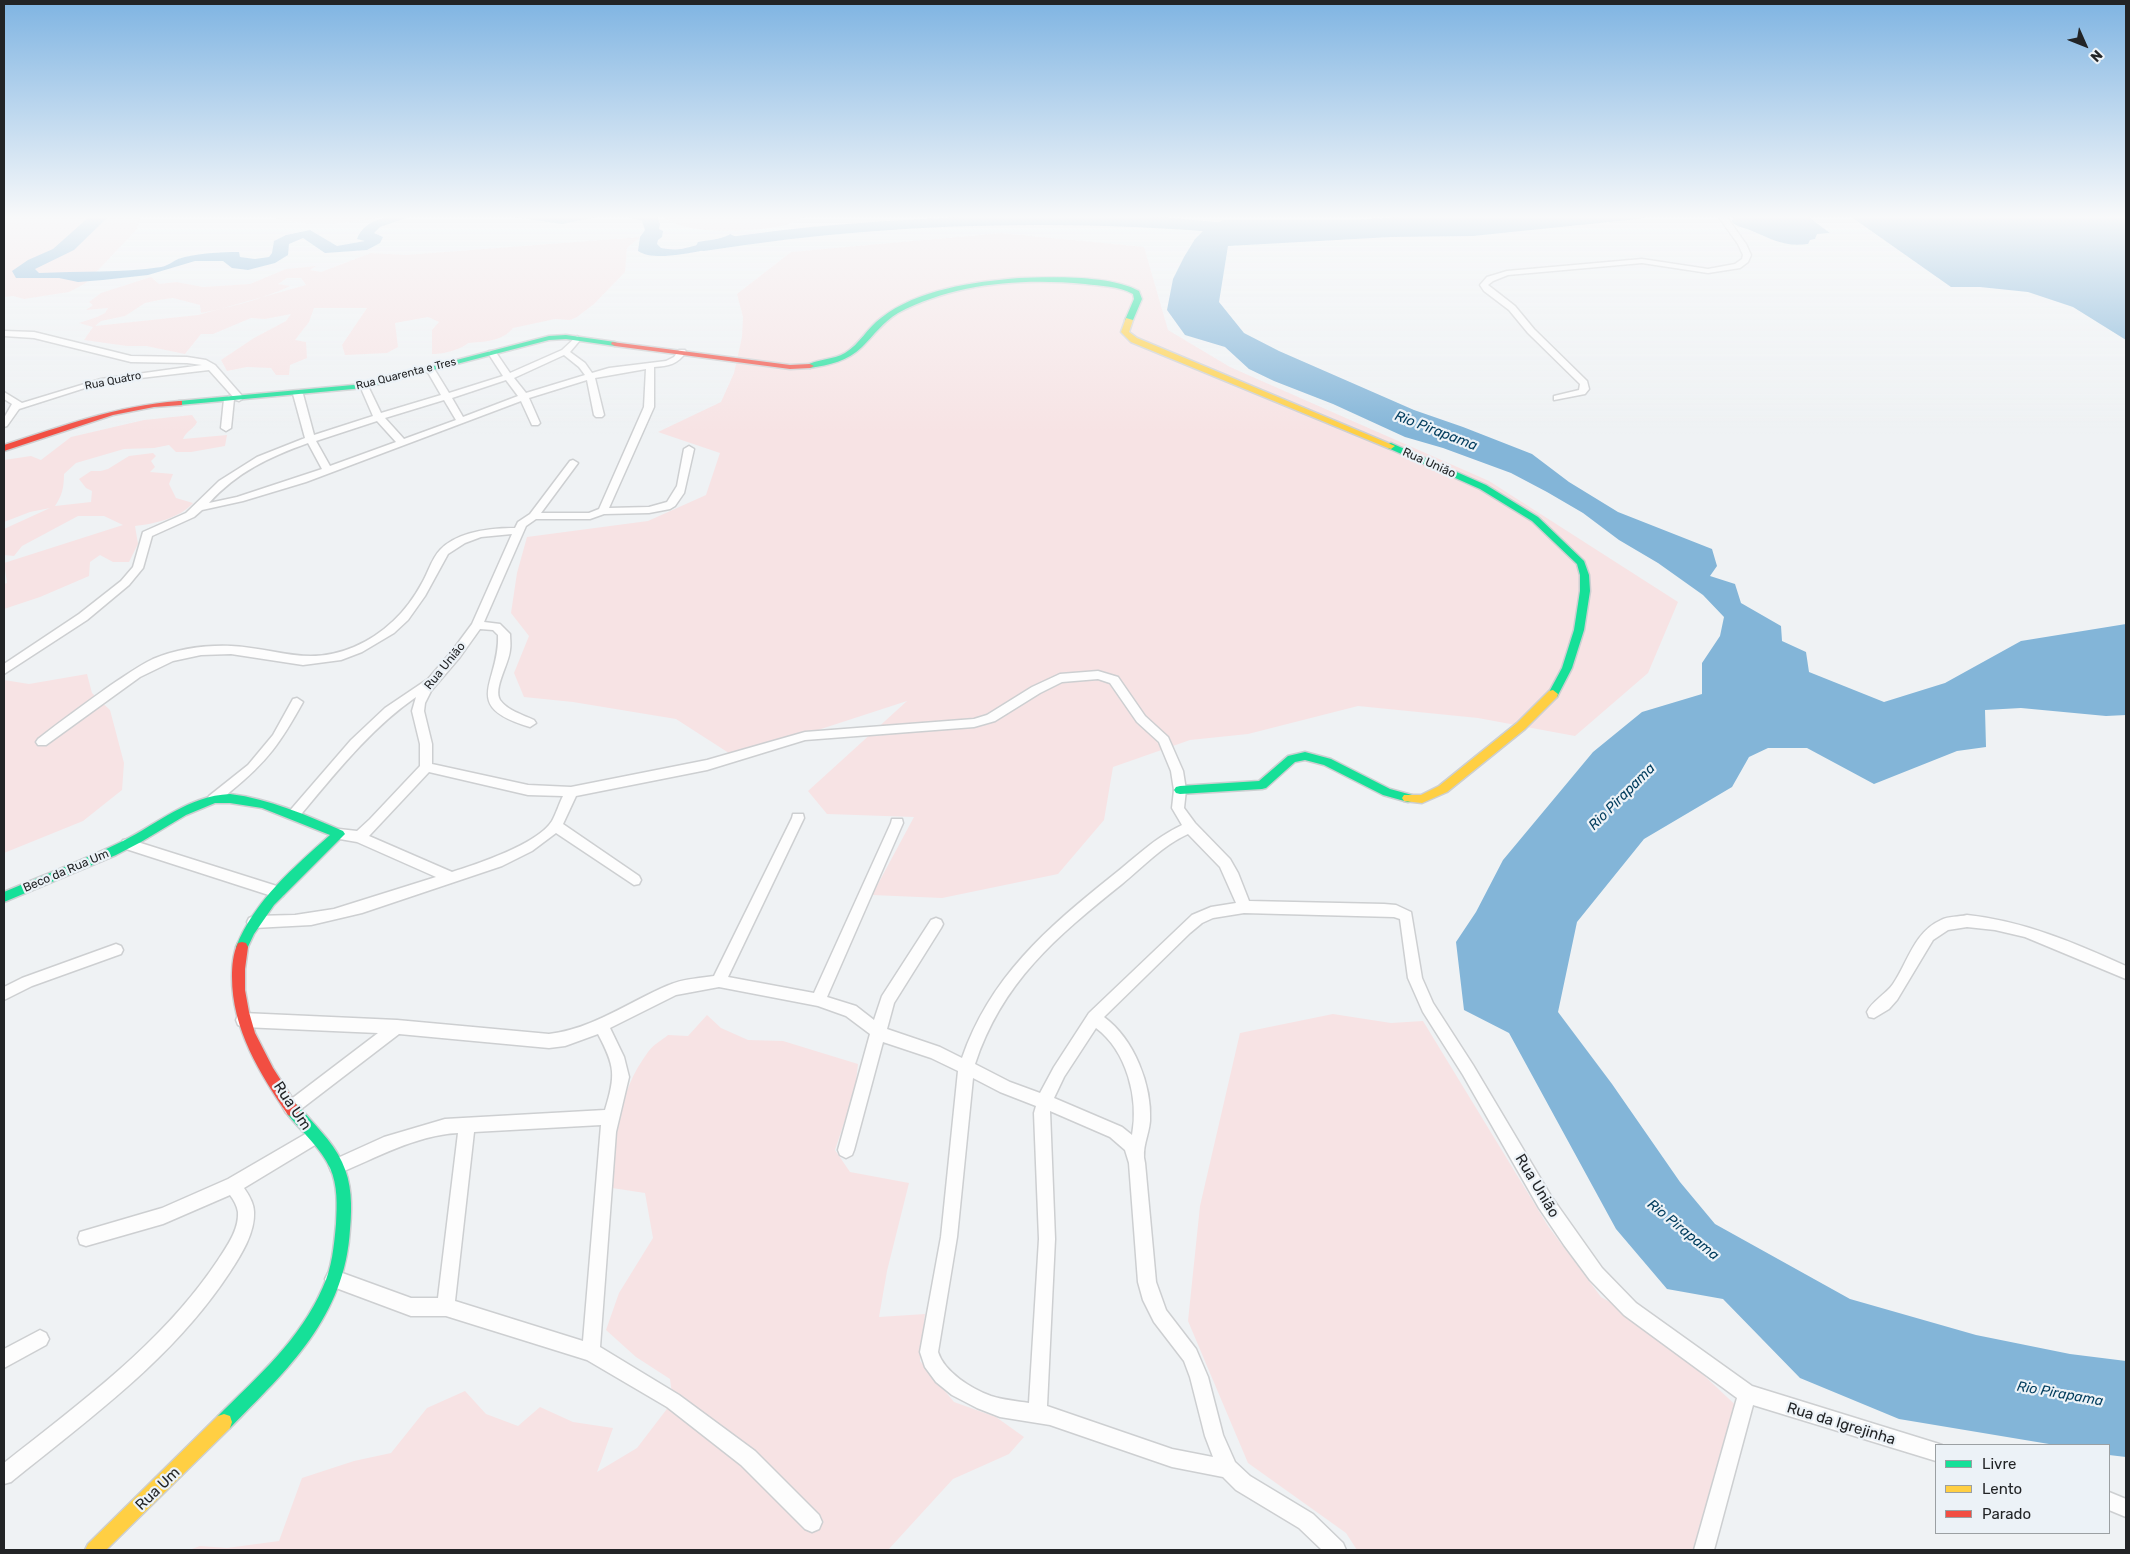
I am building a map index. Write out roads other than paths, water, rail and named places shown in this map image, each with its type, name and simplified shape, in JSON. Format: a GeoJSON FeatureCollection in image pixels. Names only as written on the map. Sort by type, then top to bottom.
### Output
{"type":"FeatureCollection","features":[{"type":"Feature","properties":{"kind":"street","name":"Rua União"},"geometry":{"type":"LineString","coordinates":[[781,365],[806,366],[844,357],[858,347],[872,327],[886,318],[929,298],[971,289]]}},
{"type":"Feature","properties":{"kind":"street","name":"Rua União"},"geometry":{"type":"LineString","coordinates":[[1128,289],[1136,293],[1138,299],[1125,332],[1134,340],[1403,451],[1483,487],[1535,519],[1573,555],[1585,570],[1586,586],[1576,639],[1569,666],[1560,686],[1521,726],[1443,789],[1430,796],[1418,799],[1404,798],[1331,763],[1312,756],[1304,756],[1296,757],[1289,761],[1270,780],[1262,785],[1180,790]]}},
{"type":"Feature","properties":{"kind":"street"},"geometry":{"type":"LineString","coordinates":[[1487,289],[1512,308],[1531,331],[1584,383],[1586,389],[1582,392],[1557,398]]}},
{"type":"Feature","properties":{"kind":"street"},"geometry":{"type":"LineString","coordinates":[[4,333],[34,335],[131,359],[197,360],[212,367],[234,398],[226,428]]}},
{"type":"Feature","properties":{"kind":"street","name":"Rua Quarenta e Tres"},"geometry":{"type":"LineString","coordinates":[[4,448],[124,410],[154,405],[298,394],[364,386],[549,338],[577,339],[781,365]]}},
{"type":"Feature","properties":{"kind":"street"},"geometry":{"type":"LineString","coordinates":[[4,670],[43,642],[83,617],[125,584],[138,568],[147,534],[190,515],[222,483],[241,470],[274,452],[310,439],[508,377],[565,352],[577,339]]}},
{"type":"Feature","properties":{"kind":"street"},"geometry":{"type":"LineString","coordinates":[[565,352],[582,362],[590,376],[599,415]]}},
{"type":"Feature","properties":{"kind":"street"},"geometry":{"type":"LineString","coordinates":[[199,508],[263,492],[328,471],[524,397],[590,376],[619,369],[674,361],[682,352]]}},
{"type":"Feature","properties":{"kind":"street"},"geometry":{"type":"LineString","coordinates":[[492,353],[524,397],[535,423]]}},
{"type":"Feature","properties":{"kind":"street"},"geometry":{"type":"LineString","coordinates":[[602,511],[649,407],[650,366]]}},
{"type":"Feature","properties":{"kind":"street","name":"Rua Quatro"},"geometry":{"type":"LineString","coordinates":[[16,407],[42,401],[75,388],[95,383],[160,372],[212,367]]}},
{"type":"Feature","properties":{"kind":"street"},"geometry":{"type":"LineString","coordinates":[[430,369],[461,421]]}},
{"type":"Feature","properties":{"kind":"street"},"geometry":{"type":"LineString","coordinates":[[364,386],[379,418],[402,442]]}},
{"type":"Feature","properties":{"kind":"street"},"geometry":{"type":"LineString","coordinates":[[4,394],[17,403],[4,424]]}},
{"type":"Feature","properties":{"kind":"street"},"geometry":{"type":"LineString","coordinates":[[298,394],[310,439],[328,471]]}},
{"type":"Feature","properties":{"kind":"street"},"geometry":{"type":"LineString","coordinates":[[534,516],[590,516],[602,511],[637,511],[664,508],[671,504],[680,490],[689,449]]}},
{"type":"Feature","properties":{"kind":"street","name":"Rua União"},"geometry":{"type":"LineString","coordinates":[[426,766],[426,744],[418,711],[421,697],[432,680],[456,654],[476,624],[518,530],[522,524],[534,516],[573,463]]}},
{"type":"Feature","properties":{"kind":"street"},"geometry":{"type":"LineString","coordinates":[[42,742],[130,678],[150,665],[165,659],[198,651],[234,649],[283,659],[312,662],[355,651],[369,645],[390,630],[412,608],[444,552],[450,547],[475,535],[492,530],[518,530]]}},
{"type":"Feature","properties":{"kind":"street"},"geometry":{"type":"LineString","coordinates":[[476,624],[496,628],[504,634],[504,650],[491,693],[493,701],[510,715],[530,723]]}},
{"type":"Feature","properties":{"kind":"street"},"geometry":{"type":"LineString","coordinates":[[359,837],[375,823],[426,766],[528,790],[571,792],[707,765],[804,736],[974,723],[991,718],[1054,680],[1067,676],[1088,675],[1107,677],[1114,680],[1141,719],[1164,740],[1174,760],[1180,790],[1178,808],[1190,827],[1228,868],[1244,907],[1227,909],[1197,919],[1185,929],[1094,1018],[1071,1052],[1044,1102],[1042,1128],[1047,1239],[1038,1413]]}},
{"type":"Feature","properties":{"kind":"street"},"geometry":{"type":"LineString","coordinates":[[293,814],[379,719],[401,700],[432,680]]}},
{"type":"Feature","properties":{"kind":"street"},"geometry":{"type":"LineString","coordinates":[[213,799],[252,768],[277,738],[297,702]]}},
{"type":"Feature","properties":{"kind":"street"},"geometry":{"type":"LineString","coordinates":[[254,922],[294,921],[341,913],[480,870],[518,854],[539,842],[556,826],[571,792]]}},
{"type":"Feature","properties":{"kind":"street"},"geometry":{"type":"LineString","coordinates":[[128,844],[202,802],[213,799],[228,799],[293,814],[339,834],[359,837],[451,878]]}},
{"type":"Feature","properties":{"kind":"street"},"geometry":{"type":"LineString","coordinates":[[720,981],[750,914],[798,818]]}},
{"type":"Feature","properties":{"kind":"street"},"geometry":{"type":"LineString","coordinates":[[818,1000],[897,822]]}},
{"type":"Feature","properties":{"kind":"street"},"geometry":{"type":"LineString","coordinates":[[556,826],[634,880]]}},
{"type":"Feature","properties":{"kind":"street"},"geometry":{"type":"LineString","coordinates":[[1190,827],[1158,845],[1061,925],[1011,978],[989,1011],[972,1049],[966,1068],[949,1237],[931,1338],[930,1359],[950,1381],[966,1393],[985,1403],[1007,1409],[1038,1413],[1174,1459],[1228,1469]]}},
{"type":"Feature","properties":{"kind":"street","name":"Rua Um"},"geometry":{"type":"LineString","coordinates":[[94,1550],[209,1439],[287,1355],[314,1319],[334,1279],[343,1219],[338,1166],[292,1108],[258,1054],[243,1020],[236,980],[236,959],[254,922],[278,892],[339,834]]}},
{"type":"Feature","properties":{"kind":"street"},"geometry":{"type":"LineString","coordinates":[[128,844],[278,892]]}},
{"type":"Feature","properties":{"kind":"street","name":"Beco da Rua Um"},"geometry":{"type":"LineString","coordinates":[[4,897],[128,844]]}},
{"type":"Feature","properties":{"kind":"street","name":"Rua União"},"geometry":{"type":"LineString","coordinates":[[1244,907],[1384,910],[1402,914],[1407,920],[1415,978],[1421,994],[1570,1239],[1596,1274],[1630,1309],[1747,1394]]}},
{"type":"Feature","properties":{"kind":"street"},"geometry":{"type":"LineString","coordinates":[[1874,1012],[1892,999],[1929,935],[1941,924],[1951,922],[1973,921],[2012,928],[2065,946],[2126,973]]}},
{"type":"Feature","properties":{"kind":"street"},"geometry":{"type":"LineString","coordinates":[[846,1150],[887,1001],[936,924]]}},
{"type":"Feature","properties":{"kind":"street"},"geometry":{"type":"LineString","coordinates":[[4,994],[28,982],[116,950]]}},
{"type":"Feature","properties":{"kind":"street"},"geometry":{"type":"LineString","coordinates":[[243,1020],[397,1027],[549,1041],[565,1039],[674,989],[720,981],[818,1000],[851,1011],[879,1032],[902,1042],[935,1052],[1005,1088],[1116,1132],[1127,1140],[1135,1154]]}},
{"type":"Feature","properties":{"kind":"street"},"geometry":{"type":"LineString","coordinates":[[1094,1018],[1111,1030],[1121,1044],[1132,1068],[1140,1097],[1142,1118],[1135,1154],[1139,1181],[1146,1282],[1160,1316],[1190,1355],[1206,1396],[1214,1436],[1228,1469],[1243,1483],[1306,1521],[1336,1550]]}},
{"type":"Feature","properties":{"kind":"street"},"geometry":{"type":"LineString","coordinates":[[591,1352],[598,1227],[610,1117],[622,1079],[621,1069],[600,1024]]}},
{"type":"Feature","properties":{"kind":"street"},"geometry":{"type":"LineString","coordinates":[[292,1108],[397,1027]]}},
{"type":"Feature","properties":{"kind":"street"},"geometry":{"type":"LineString","coordinates":[[338,1166],[384,1145],[445,1126],[610,1117]]}},
{"type":"Feature","properties":{"kind":"street"},"geometry":{"type":"LineString","coordinates":[[446,1307],[467,1125]]}},
{"type":"Feature","properties":{"kind":"street"},"geometry":{"type":"LineString","coordinates":[[86,1238],[163,1216],[234,1185],[314,1137]]}},
{"type":"Feature","properties":{"kind":"street"},"geometry":{"type":"LineString","coordinates":[[4,1475],[125,1378],[196,1305],[217,1279],[238,1242],[244,1226],[246,1211],[234,1185]]}},
{"type":"Feature","properties":{"kind":"street"},"geometry":{"type":"LineString","coordinates":[[334,1279],[411,1306],[446,1307],[591,1352],[667,1397],[748,1458],[812,1522]]}},
{"type":"Feature","properties":{"kind":"street"},"geometry":{"type":"LineString","coordinates":[[4,1359],[40,1340]]}},
{"type":"Feature","properties":{"kind":"street"},"geometry":{"type":"LineString","coordinates":[[1704,1550],[1747,1394]]}},
{"type":"Feature","properties":{"kind":"street","name":"Rua da Igrejinha"},"geometry":{"type":"LineString","coordinates":[[1747,1394],[1935,1452]]}},
{"type":"Feature","properties":{"kind":"street"},"geometry":{"type":"LineString","coordinates":[[2110,1501],[2126,1508]]}},
{"type":"Feature","properties":{"kind":"water","name":"Rio Pirapama"},"geometry":{"type":"Polygon","coordinates":[[[1171,289],[1221,289],[1219,302],[1244,333],[1279,351],[1414,410],[1532,454],[1569,482],[1618,512],[1712,549],[1717,566],[1710,576],[1735,584],[1741,603],[1781,626],[1782,641],[1806,652],[1809,672],[1884,702],[1945,683],[2021,641],[2126,624],[2126,715],[2106,716],[2021,708],[1985,710],[1986,747],[1957,751],[1874,784],[1807,748],[1768,748],[1749,757],[1732,787],[1644,839],[1577,922],[1558,1012],[1612,1084],[1680,1182],[1715,1224],[1850,1299],[1976,1335],[2070,1354],[2126,1361],[2126,1457],[2110,1455],[2110,1444],[2049,1444],[1899,1419],[1800,1378],[1723,1299],[1667,1289],[1616,1229],[1509,1033],[1464,1010],[1456,942],[1476,912],[1503,860],[1593,752],[1642,712],[1702,694],[1702,663],[1720,636],[1724,617],[1703,595],[1658,563],[1619,540],[1583,513],[1547,492],[1511,473],[1443,448],[1405,437],[1333,404],[1274,381],[1249,369],[1225,347],[1185,335],[1167,310],[1171,289]]]}},
{"type":"Feature","properties":{"kind":"water"},"geometry":{"type":"Polygon","coordinates":[[[1995,289],[2126,289],[2126,340],[2073,307],[2028,292],[1995,289]]]}}]}
